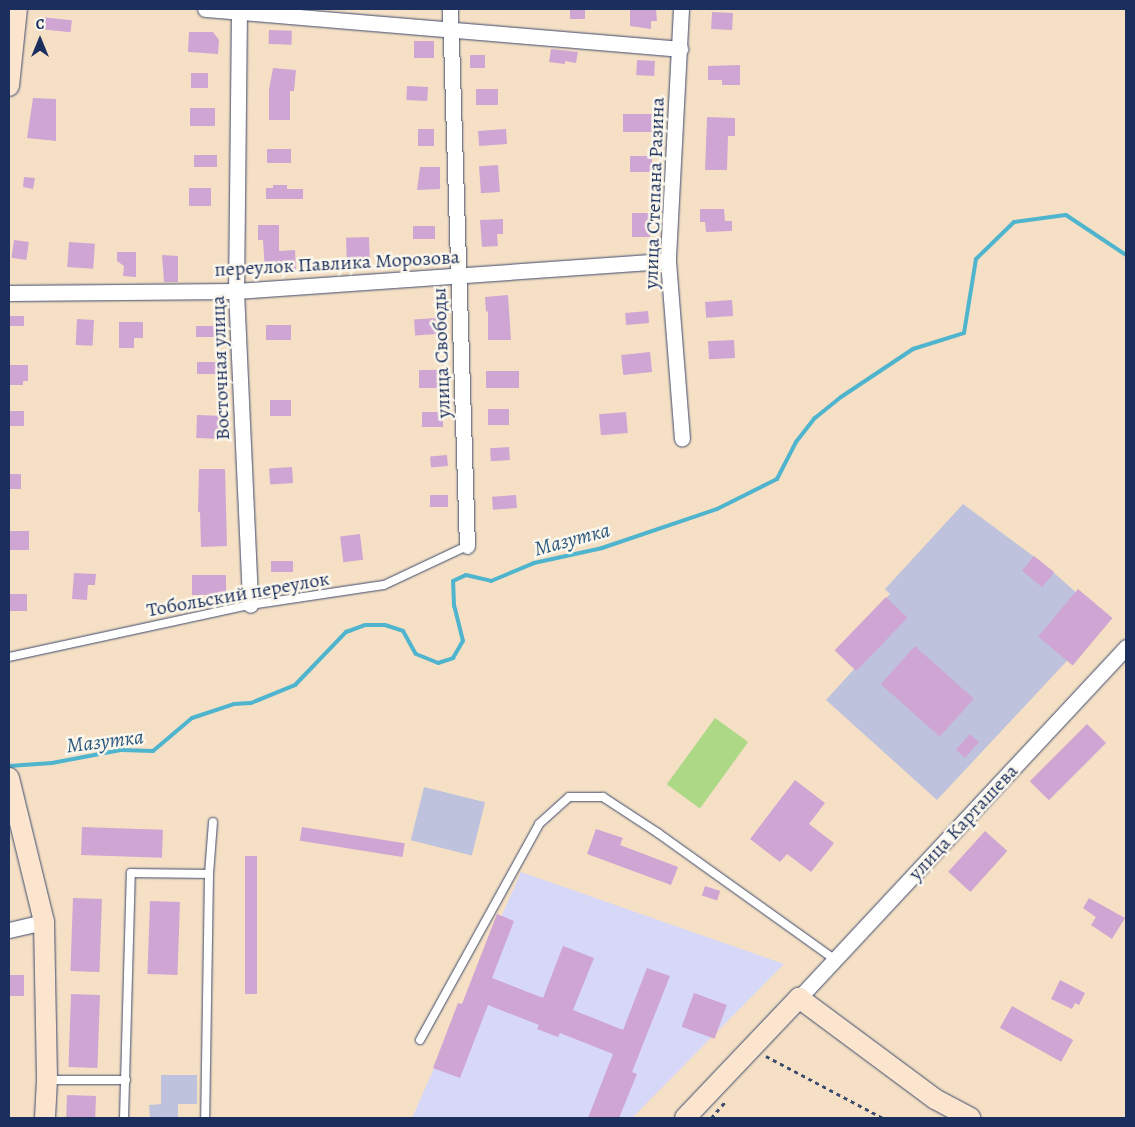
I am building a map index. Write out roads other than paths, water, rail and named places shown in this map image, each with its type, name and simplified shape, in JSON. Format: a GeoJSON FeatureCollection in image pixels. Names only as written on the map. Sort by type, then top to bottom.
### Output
{"type":"FeatureCollection","features":[{"type":"Feature","properties":{"kind":"street"},"geometry":{"type":"LineString","coordinates":[[9,86],[17,9]]}},
{"type":"Feature","properties":{"kind":"street"},"geometry":{"type":"LineString","coordinates":[[205,9],[239,10],[680,48]]}},
{"type":"Feature","properties":{"kind":"street","name":"улица Свободы"},"geometry":{"type":"LineString","coordinates":[[450,9],[467,546]]}},
{"type":"Feature","properties":{"kind":"street","name":"улица Степана Разина"},"geometry":{"type":"LineString","coordinates":[[682,9],[668,261],[682,438]]}},
{"type":"Feature","properties":{"kind":"street","name":"Восточная улица"},"geometry":{"type":"LineString","coordinates":[[239,10],[236,291],[250,606]]}},
{"type":"Feature","properties":{"kind":"street","name":"переулок Павлика Морозова"},"geometry":{"type":"LineString","coordinates":[[9,293],[236,291],[668,261]]}},
{"type":"Feature","properties":{"kind":"street","name":"улица Карташева"},"geometry":{"type":"LineString","coordinates":[[685,1118],[1126,647]]}},
{"type":"Feature","properties":{"kind":"street"},"geometry":{"type":"LineString","coordinates":[[9,778],[44,922],[47,1080],[45,1118]]}},
{"type":"Feature","properties":{"kind":"street"},"geometry":{"type":"LineString","coordinates":[[9,930],[44,922]]}},
{"type":"Feature","properties":{"kind":"street"},"geometry":{"type":"LineString","coordinates":[[799,998],[935,1099],[962,1116]]}},
{"type":"Feature","properties":{"kind":"lane","name":"Тобольский переулок"},"geometry":{"type":"LineString","coordinates":[[9,657],[250,606],[384,585],[467,546]]}},
{"type":"Feature","properties":{"kind":"lane"},"geometry":{"type":"LineString","coordinates":[[420,1040],[539,824],[569,797],[603,797],[658,833],[834,960]]}},
{"type":"Feature","properties":{"kind":"lane"},"geometry":{"type":"LineString","coordinates":[[205,1118],[209,874],[212,822]]}},
{"type":"Feature","properties":{"kind":"lane"},"geometry":{"type":"LineString","coordinates":[[124,1118],[131,873],[209,874]]}},
{"type":"Feature","properties":{"kind":"lane"},"geometry":{"type":"LineString","coordinates":[[47,1080],[126,1080]]}},
{"type":"Feature","properties":{"kind":"waterway","name":"Мазутка"},"geometry":{"type":"LineString","coordinates":[[9,766],[52,763],[121,750],[153,751],[192,718],[234,704],[251,703],[295,685],[346,632],[365,625],[385,625],[403,631],[416,654],[438,663],[453,658],[463,641],[454,606],[453,581],[466,575],[491,581],[534,563],[602,548],[717,509],[777,479],[796,442],[815,418],[841,397],[913,349],[964,333],[976,259],[1014,222],[1066,215],[1126,255]]}}]}
